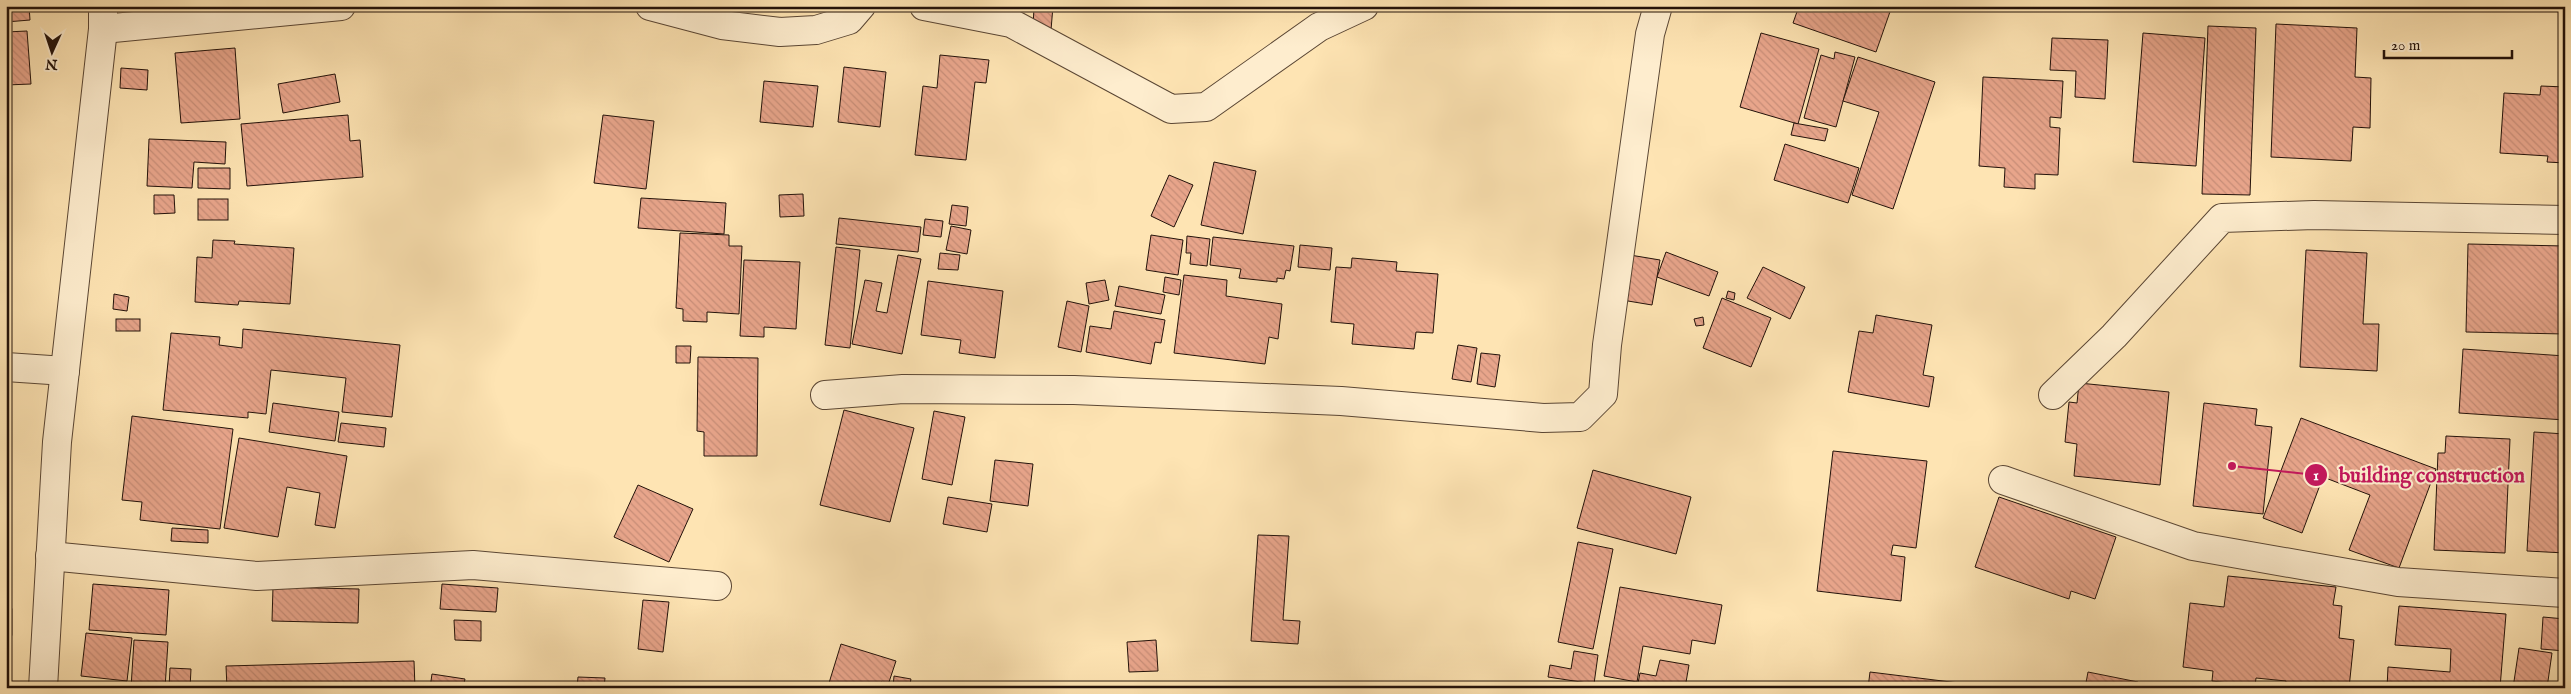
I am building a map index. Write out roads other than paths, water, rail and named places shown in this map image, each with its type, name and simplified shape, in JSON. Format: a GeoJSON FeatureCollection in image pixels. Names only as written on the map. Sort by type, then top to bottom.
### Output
{"type":"FeatureCollection","features":[{"type":"Feature","properties":{"kind":"street"},"geometry":{"type":"LineString","coordinates":[[42,688],[57,442],[103,17],[341,6]]}},
{"type":"Feature","properties":{"kind":"street"},"geometry":{"type":"LineString","coordinates":[[650,6],[722,25],[780,32],[816,30],[849,20],[861,6]]}},
{"type":"Feature","properties":{"kind":"street"},"geometry":{"type":"LineString","coordinates":[[924,6],[1011,23],[1172,109],[1206,107],[1320,27],[1364,6]]}},
{"type":"Feature","properties":{"kind":"street"},"geometry":{"type":"LineString","coordinates":[[825,395],[903,389],[1074,390],[1341,401],[1544,418],[1580,417],[1603,394],[1607,344],[1650,34],[1658,6]]}},
{"type":"Feature","properties":{"kind":"street"},"geometry":{"type":"LineString","coordinates":[[2053,395],[2114,336],[2222,218],[2314,216],[2565,220]]}},
{"type":"Feature","properties":{"kind":"street"},"geometry":{"type":"LineString","coordinates":[[6,367],[65,371]]}},
{"type":"Feature","properties":{"kind":"street"},"geometry":{"type":"LineString","coordinates":[[2003,480],[2193,546],[2398,582],[2565,593]]}},
{"type":"Feature","properties":{"kind":"street"},"geometry":{"type":"LineString","coordinates":[[50,556],[256,576],[473,565],[717,586]]}},
{"type":"Feature","properties":{"kind":"place","name":"building construction"},"geometry":{"type":"Point","coordinates":[2232,466]}}]}
